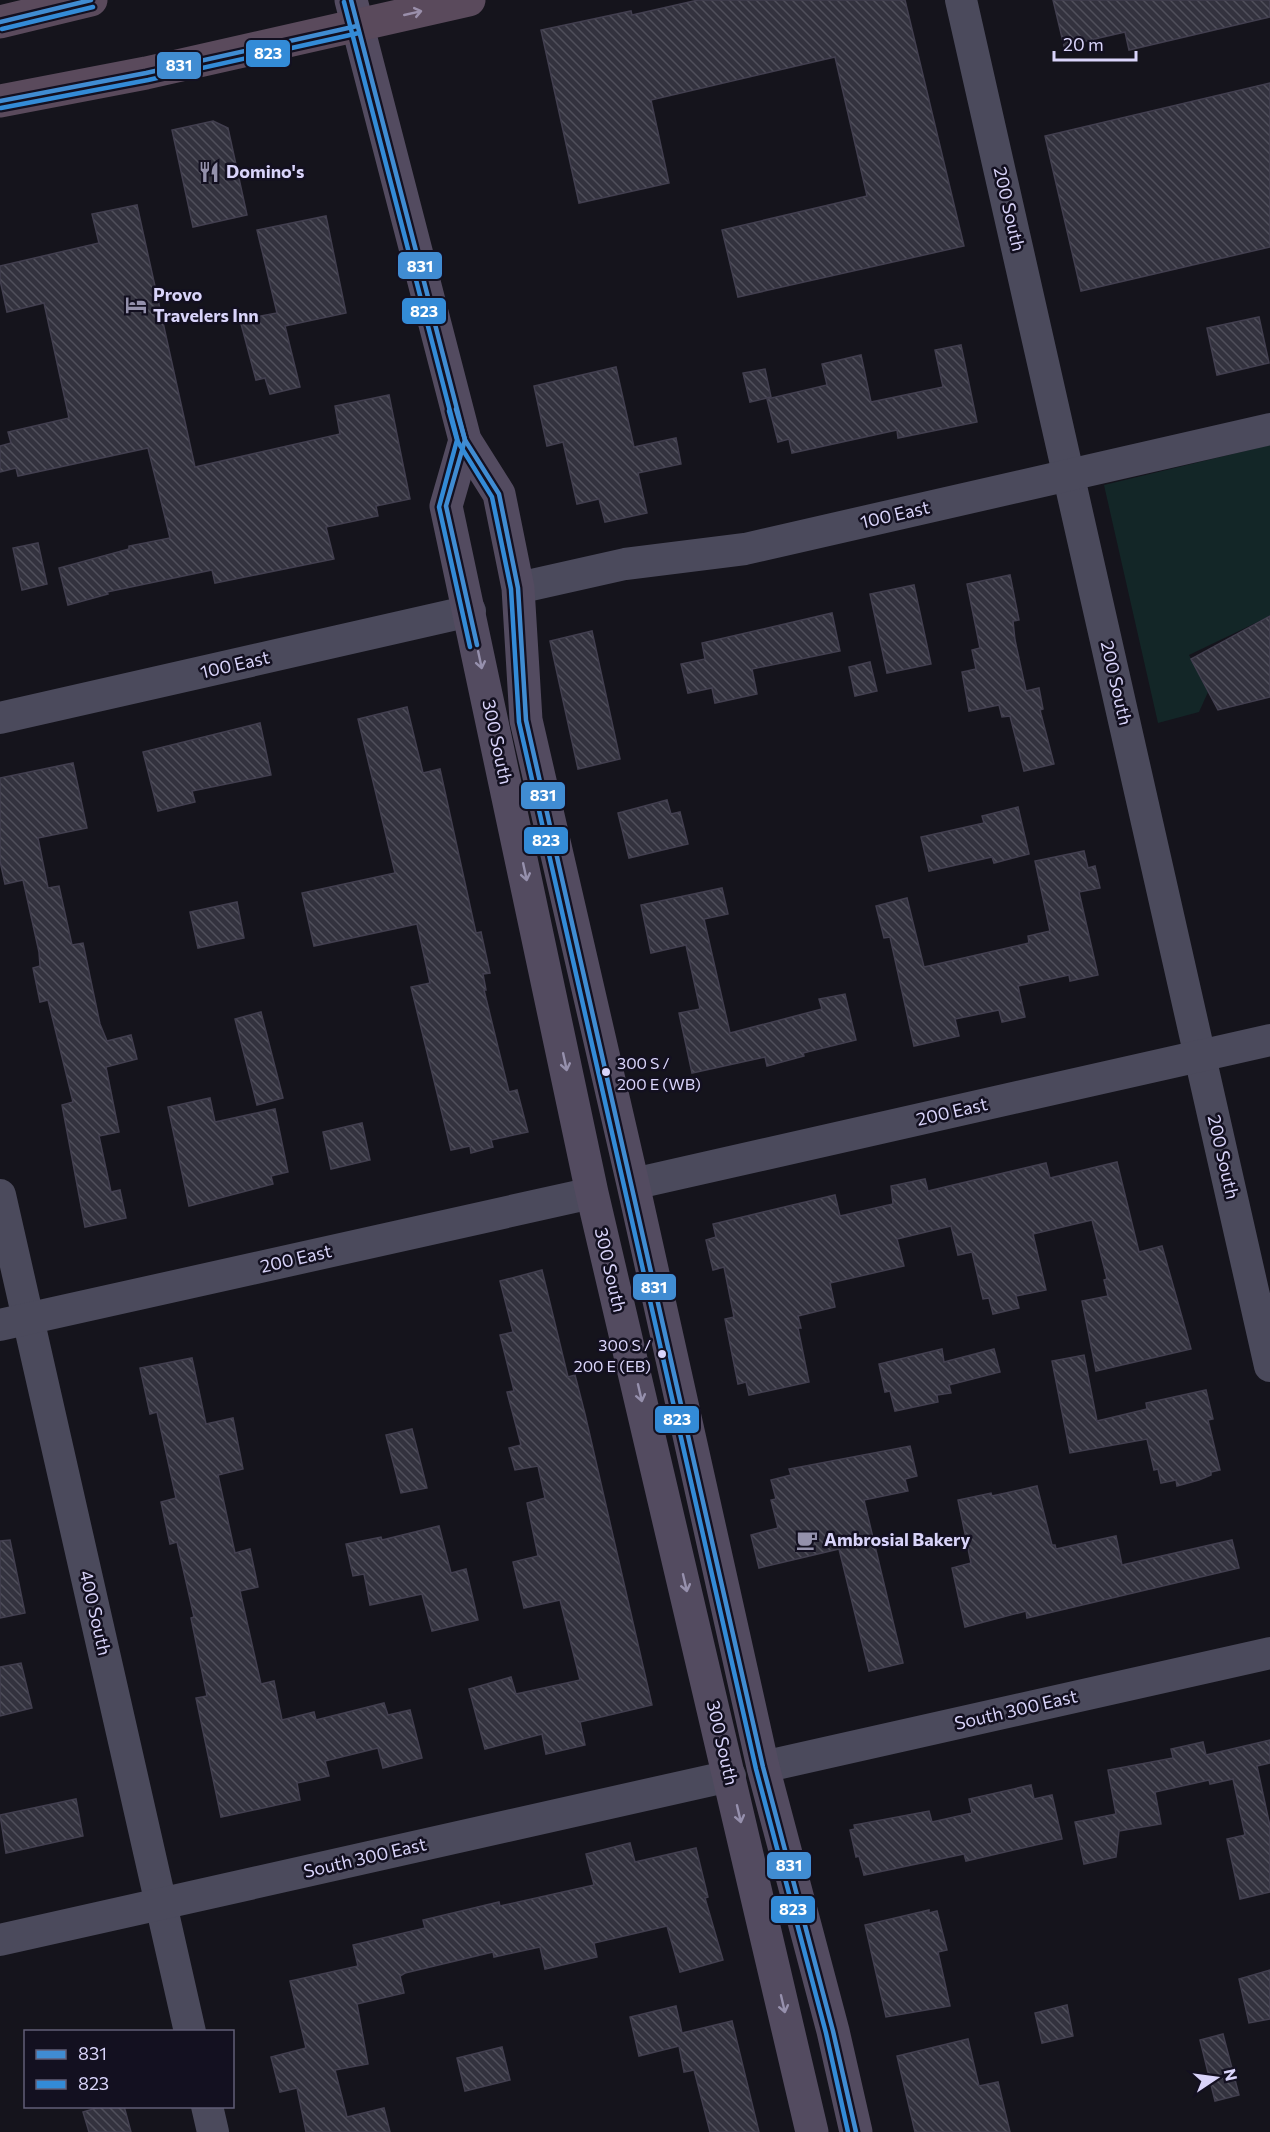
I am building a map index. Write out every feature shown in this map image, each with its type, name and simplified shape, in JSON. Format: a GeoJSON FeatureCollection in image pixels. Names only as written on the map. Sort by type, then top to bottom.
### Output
{"type":"FeatureCollection","features":[{"type":"Feature","properties":{"kind":"highway"},"geometry":{"type":"LineString","coordinates":[[0,22],[91,0]]}},
{"type":"Feature","properties":{"kind":"highway"},"geometry":{"type":"LineString","coordinates":[[0,101],[146,73],[354,13],[470,0]]}},
{"type":"Feature","properties":{"kind":"main road","name":"300 South"},"geometry":{"type":"LineString","coordinates":[[354,13],[465,440],[499,494],[518,588],[526,720],[633,1184],[763,1767],[833,2031],[856,2132]]}},
{"type":"Feature","properties":{"kind":"main road","name":"300 South"},"geometry":{"type":"LineString","coordinates":[[465,440],[446,506],[592,1193],[812,2132]]}},
{"type":"Feature","properties":{"kind":"street","name":"200 South"},"geometry":{"type":"LineString","coordinates":[[961,0],[1270,1366]]}},
{"type":"Feature","properties":{"kind":"street","name":"100 East"},"geometry":{"type":"LineString","coordinates":[[518,588],[625,564],[745,549],[1270,429]]}},
{"type":"Feature","properties":{"kind":"street","name":"100 East"},"geometry":{"type":"LineString","coordinates":[[0,718],[470,611]]}},
{"type":"Feature","properties":{"kind":"street","name":"200 East"},"geometry":{"type":"LineString","coordinates":[[633,1184],[1270,1040]]}},
{"type":"Feature","properties":{"kind":"street","name":"200 East"},"geometry":{"type":"LineString","coordinates":[[14,1322],[592,1193]]}},
{"type":"Feature","properties":{"kind":"street","name":"400 South"},"geometry":{"type":"LineString","coordinates":[[0,1195],[14,1322],[161,1904],[190,2030]]}},
{"type":"Feature","properties":{"kind":"street","name":"South 300 East"},"geometry":{"type":"LineString","coordinates":[[763,1767],[1270,1653]]}},
{"type":"Feature","properties":{"kind":"street","name":"South 300 East"},"geometry":{"type":"LineString","coordinates":[[0,1940],[730,1776]]}},
{"type":"Feature","properties":{"kind":"street"},"geometry":{"type":"LineString","coordinates":[[207,2108],[213,2132]]}},
{"type":"Feature","properties":{"kind":"green space"},"geometry":{"type":"Polygon","coordinates":[[[1270,445],[1270,616],[1189,655],[1208,692],[1199,712],[1158,723],[1104,485],[1270,445]]]}},
{"type":"Feature","properties":{"kind":"building"},"geometry":{"type":"Polygon","coordinates":[[[698,0],[905,0],[964,246],[738,297],[722,230],[867,196],[835,57],[651,100],[669,183],[579,203],[541,30],[631,11],[632,15],[698,0]]]}},
{"type":"Feature","properties":{"kind":"building"},"geometry":{"type":"Polygon","coordinates":[[[1053,0],[1270,0],[1270,17],[1129,50],[1125,32],[1064,46],[1053,0]]]}},
{"type":"Feature","properties":{"kind":"building"},"geometry":{"type":"Polygon","coordinates":[[[1270,83],[1270,247],[1081,291],[1045,136],[1270,83]]]}},
{"type":"Feature","properties":{"kind":"building","name":"Domino's"},"geometry":{"type":"Polygon","coordinates":[[[213,121],[228,128],[247,215],[193,227],[172,130],[213,121]]]}},
{"type":"Feature","properties":{"kind":"building"},"geometry":{"type":"Polygon","coordinates":[[[137,205],[195,467],[340,434],[335,406],[389,395],[410,499],[376,506],[378,516],[326,527],[334,559],[215,583],[212,570],[107,592],[108,594],[68,605],[59,568],[129,549],[129,546],[170,538],[148,448],[18,476],[16,468],[0,472],[0,446],[11,443],[8,432],[69,418],[44,303],[7,312],[0,280],[0,266],[99,243],[92,214],[137,205]]]}},
{"type":"Feature","properties":{"kind":"building"},"geometry":{"type":"Polygon","coordinates":[[[326,216],[346,313],[285,326],[300,387],[270,394],[265,378],[256,380],[240,320],[277,313],[257,230],[326,216]]]}},
{"type":"Feature","properties":{"kind":"building"},"geometry":{"type":"Polygon","coordinates":[[[1259,317],[1269,363],[1217,375],[1207,328],[1259,317]]]}},
{"type":"Feature","properties":{"kind":"building"},"geometry":{"type":"Polygon","coordinates":[[[961,345],[977,422],[898,438],[897,430],[792,453],[789,439],[778,442],[767,399],[827,385],[822,364],[861,355],[871,402],[943,387],[935,350],[961,345]]]}},
{"type":"Feature","properties":{"kind":"building"},"geometry":{"type":"Polygon","coordinates":[[[616,367],[634,447],[676,438],[681,464],[638,473],[647,513],[605,522],[599,499],[577,504],[563,442],[547,446],[534,386],[616,367]]]}},
{"type":"Feature","properties":{"kind":"building"},"geometry":{"type":"Polygon","coordinates":[[[765,369],[771,397],[750,402],[743,373],[765,369]]]}},
{"type":"Feature","properties":{"kind":"building"},"geometry":{"type":"Polygon","coordinates":[[[38,543],[47,584],[22,590],[13,548],[38,543]]]}},
{"type":"Feature","properties":{"kind":"building"},"geometry":{"type":"Polygon","coordinates":[[[1010,575],[1019,620],[1013,621],[1015,640],[1026,691],[1039,688],[1043,709],[1040,710],[1054,764],[1024,771],[1010,716],[1002,717],[999,705],[969,711],[962,672],[976,669],[972,650],[980,648],[967,584],[1010,575]]]}},
{"type":"Feature","properties":{"kind":"building"},"geometry":{"type":"Polygon","coordinates":[[[914,585],[931,664],[887,673],[870,594],[914,585]]]}},
{"type":"Feature","properties":{"kind":"building"},"geometry":{"type":"Polygon","coordinates":[[[832,613],[840,651],[752,669],[757,694],[715,703],[712,688],[688,693],[681,664],[705,659],[702,643],[832,613]]]}},
{"type":"Feature","properties":{"kind":"building"},"geometry":{"type":"Polygon","coordinates":[[[1270,616],[1270,697],[1218,710],[1191,659],[1270,616]]]}},
{"type":"Feature","properties":{"kind":"building"},"geometry":{"type":"Polygon","coordinates":[[[592,631],[620,759],[578,769],[550,641],[592,631]]]}},
{"type":"Feature","properties":{"kind":"building"},"geometry":{"type":"Polygon","coordinates":[[[870,662],[877,691],[855,696],[849,667],[870,662]]]}},
{"type":"Feature","properties":{"kind":"building"},"geometry":{"type":"Polygon","coordinates":[[[407,707],[423,773],[440,769],[476,933],[481,932],[490,973],[483,974],[486,990],[484,990],[509,1092],[517,1090],[528,1132],[491,1140],[493,1147],[471,1153],[470,1146],[451,1150],[411,987],[430,983],[417,924],[314,946],[302,893],[395,873],[358,719],[407,707]]]}},
{"type":"Feature","properties":{"kind":"building"},"geometry":{"type":"Polygon","coordinates":[[[260,723],[271,775],[192,791],[195,802],[158,811],[143,752],[260,723]]]}},
{"type":"Feature","properties":{"kind":"building"},"geometry":{"type":"Polygon","coordinates":[[[73,763],[87,828],[38,838],[48,888],[59,886],[72,945],[83,943],[100,1024],[107,1041],[131,1035],[137,1059],[106,1067],[119,1132],[99,1136],[111,1192],[120,1190],[126,1218],[85,1227],[62,1105],[73,1102],[48,1000],[40,1002],[33,968],[40,966],[39,952],[23,880],[5,884],[0,861],[0,778],[73,763]]]}},
{"type":"Feature","properties":{"kind":"building"},"geometry":{"type":"Polygon","coordinates":[[[667,800],[671,814],[680,812],[688,844],[629,858],[618,813],[667,800]]]}},
{"type":"Feature","properties":{"kind":"building"},"geometry":{"type":"Polygon","coordinates":[[[1018,807],[1029,854],[994,863],[992,857],[929,871],[921,837],[984,823],[982,816],[1018,807]]]}},
{"type":"Feature","properties":{"kind":"building"},"geometry":{"type":"Polygon","coordinates":[[[1084,851],[1088,868],[1095,866],[1100,888],[1079,892],[1098,975],[1070,981],[1069,975],[1018,986],[1025,1017],[1002,1022],[999,1010],[955,1019],[959,1036],[914,1046],[890,937],[884,938],[876,906],[907,898],[924,967],[1029,943],[1028,936],[1050,931],[1035,861],[1084,851]]]}},
{"type":"Feature","properties":{"kind":"building"},"geometry":{"type":"Polygon","coordinates":[[[722,888],[728,914],[704,919],[730,1033],[822,1009],[819,999],[845,994],[856,1040],[803,1053],[804,1056],[767,1066],[765,1057],[692,1073],[679,1013],[700,1009],[686,945],[651,953],[641,905],[722,888]]]}},
{"type":"Feature","properties":{"kind":"building"},"geometry":{"type":"Polygon","coordinates":[[[237,902],[244,938],[198,948],[190,912],[237,902]]]}},
{"type":"Feature","properties":{"kind":"building"},"geometry":{"type":"Polygon","coordinates":[[[261,1012],[283,1098],[257,1105],[235,1019],[261,1012]]]}},
{"type":"Feature","properties":{"kind":"building"},"geometry":{"type":"Polygon","coordinates":[[[210,1098],[215,1122],[275,1109],[288,1172],[271,1176],[273,1184],[189,1206],[168,1107],[210,1098]]]}},
{"type":"Feature","properties":{"kind":"building"},"geometry":{"type":"Polygon","coordinates":[[[362,1123],[370,1160],[331,1169],[323,1132],[362,1123]]]}},
{"type":"Feature","properties":{"kind":"building"},"geometry":{"type":"Polygon","coordinates":[[[1117,1162],[1139,1252],[1162,1246],[1191,1349],[1096,1371],[1082,1301],[1108,1296],[1104,1280],[1107,1279],[1092,1220],[1033,1234],[1046,1290],[1016,1296],[1019,1308],[993,1314],[989,1298],[983,1299],[972,1252],[958,1255],[951,1226],[897,1239],[904,1266],[830,1283],[835,1307],[798,1316],[801,1328],[798,1328],[809,1382],[749,1395],[746,1382],[738,1384],[725,1319],[734,1317],[724,1267],[713,1270],[706,1240],[716,1237],[713,1224],[835,1195],[840,1216],[893,1204],[891,1186],[925,1179],[928,1191],[1046,1163],[1050,1178],[1117,1162]]]}},
{"type":"Feature","properties":{"kind":"building"},"geometry":{"type":"Polygon","coordinates":[[[542,1270],[568,1377],[575,1375],[585,1414],[652,1705],[580,1722],[585,1745],[546,1754],[542,1734],[485,1749],[469,1689],[511,1677],[516,1694],[580,1680],[560,1600],[524,1608],[513,1562],[538,1556],[527,1503],[545,1498],[538,1466],[515,1470],[509,1448],[521,1445],[507,1392],[514,1391],[500,1335],[513,1332],[500,1281],[542,1270]]]}},
{"type":"Feature","properties":{"kind":"building"},"geometry":{"type":"Polygon","coordinates":[[[942,1349],[944,1362],[994,1349],[1000,1372],[949,1385],[951,1393],[937,1395],[938,1402],[895,1411],[890,1391],[885,1392],[879,1364],[942,1349]]]}},
{"type":"Feature","properties":{"kind":"building"},"geometry":{"type":"Polygon","coordinates":[[[1084,1355],[1097,1421],[1147,1409],[1146,1403],[1206,1390],[1213,1419],[1208,1420],[1220,1470],[1211,1472],[1211,1475],[1199,1480],[1177,1486],[1176,1480],[1161,1483],[1158,1469],[1154,1470],[1147,1439],[1070,1453],[1052,1361],[1084,1355]]]}},
{"type":"Feature","properties":{"kind":"building"},"geometry":{"type":"Polygon","coordinates":[[[192,1358],[206,1424],[233,1418],[243,1469],[218,1475],[235,1553],[250,1549],[258,1587],[240,1591],[261,1684],[274,1681],[282,1720],[314,1712],[316,1720],[384,1703],[388,1715],[410,1710],[422,1758],[383,1768],[378,1748],[325,1761],[329,1776],[297,1783],[300,1800],[221,1817],[196,1698],[207,1696],[191,1618],[194,1617],[177,1542],[170,1544],[161,1502],[176,1498],[157,1412],[150,1414],[140,1368],[192,1358]]]}},
{"type":"Feature","properties":{"kind":"building"},"geometry":{"type":"Polygon","coordinates":[[[412,1429],[427,1488],[401,1493],[386,1435],[412,1429]]]}},
{"type":"Feature","properties":{"kind":"building"},"geometry":{"type":"Polygon","coordinates":[[[910,1446],[917,1476],[905,1479],[908,1491],[864,1500],[903,1663],[869,1671],[839,1549],[759,1568],[751,1535],[778,1528],[771,1500],[776,1499],[771,1480],[791,1475],[789,1469],[910,1446]]]}},
{"type":"Feature","properties":{"kind":"building"},"geometry":{"type":"Polygon","coordinates":[[[1037,1486],[1052,1545],[1055,1545],[1056,1549],[1116,1536],[1122,1565],[1232,1540],[1239,1568],[1027,1618],[1026,1611],[965,1627],[952,1568],[971,1563],[958,1500],[991,1493],[992,1496],[1037,1486]]]}},
{"type":"Feature","properties":{"kind":"building"},"geometry":{"type":"Polygon","coordinates":[[[439,1526],[451,1573],[466,1569],[478,1620],[432,1631],[422,1594],[370,1605],[364,1574],[353,1576],[346,1544],[381,1537],[382,1540],[439,1526]]]}},
{"type":"Feature","properties":{"kind":"building"},"geometry":{"type":"Polygon","coordinates":[[[10,1540],[25,1613],[0,1618],[0,1541],[10,1540]]]}},
{"type":"Feature","properties":{"kind":"building"},"geometry":{"type":"Polygon","coordinates":[[[21,1663],[32,1708],[0,1716],[0,1667],[21,1663]]]}},
{"type":"Feature","properties":{"kind":"building"},"geometry":{"type":"Polygon","coordinates":[[[1270,1740],[1270,1763],[1257,1766],[1270,1826],[1270,1892],[1240,1899],[1227,1839],[1245,1835],[1233,1779],[1210,1784],[1209,1780],[1155,1792],[1161,1824],[1119,1831],[1116,1857],[1084,1864],[1075,1822],[1116,1814],[1108,1770],[1173,1758],[1171,1749],[1203,1742],[1206,1755],[1270,1740]]]}},
{"type":"Feature","properties":{"kind":"building"},"geometry":{"type":"Polygon","coordinates":[[[1031,1785],[1034,1799],[1052,1795],[1062,1839],[966,1861],[964,1854],[864,1875],[859,1856],[856,1857],[850,1830],[855,1829],[854,1825],[929,1811],[932,1822],[972,1813],[969,1799],[1031,1785]]]}},
{"type":"Feature","properties":{"kind":"building"},"geometry":{"type":"Polygon","coordinates":[[[76,1799],[83,1836],[6,1853],[0,1815],[76,1799]]]}},
{"type":"Feature","properties":{"kind":"building"},"geometry":{"type":"Polygon","coordinates":[[[630,1843],[635,1862],[696,1848],[708,1897],[705,1898],[723,1960],[680,1972],[667,1926],[594,1943],[597,1957],[545,1969],[540,1947],[494,1957],[493,1952],[405,1973],[400,1976],[404,1993],[357,2004],[368,2064],[335,2070],[347,2117],[384,2108],[390,2132],[306,2132],[297,2088],[280,2092],[271,2057],[306,2048],[290,1981],[358,1966],[353,1945],[425,1928],[423,1920],[499,1902],[500,1906],[594,1885],[586,1854],[630,1843]]]}},
{"type":"Feature","properties":{"kind":"building"},"geometry":{"type":"Polygon","coordinates":[[[929,1910],[929,1913],[937,1911],[947,1950],[938,1952],[950,2006],[886,2017],[865,1925],[929,1910]]]}},
{"type":"Feature","properties":{"kind":"building"},"geometry":{"type":"Polygon","coordinates":[[[1270,1970],[1270,2019],[1249,2023],[1239,1979],[1270,1970]]]}},
{"type":"Feature","properties":{"kind":"building"},"geometry":{"type":"Polygon","coordinates":[[[1067,2005],[1073,2036],[1042,2043],[1035,2013],[1067,2005]]]}},
{"type":"Feature","properties":{"kind":"building"},"geometry":{"type":"Polygon","coordinates":[[[676,2006],[682,2033],[732,2021],[759,2132],[710,2132],[694,2070],[684,2072],[679,2046],[639,2056],[630,2017],[676,2006]]]}},
{"type":"Feature","properties":{"kind":"building"},"geometry":{"type":"Polygon","coordinates":[[[1223,2034],[1239,2095],[1215,2101],[1200,2040],[1223,2034]]]}},
{"type":"Feature","properties":{"kind":"building"},"geometry":{"type":"Polygon","coordinates":[[[968,2039],[979,2086],[998,2082],[1010,2132],[915,2132],[897,2056],[968,2039]]]}},
{"type":"Feature","properties":{"kind":"building"},"geometry":{"type":"Polygon","coordinates":[[[502,2047],[510,2080],[465,2091],[457,2058],[502,2047]]]}},
{"type":"Feature","properties":{"kind":"building"},"geometry":{"type":"Polygon","coordinates":[[[96,2108],[125,2108],[131,2132],[89,2132],[83,2112],[96,2108]]]}},
{"type":"Feature","properties":{"kind":"transit line","name":"831"},"geometry":{"type":"LineString","coordinates":[[0,22],[91,0]]}},
{"type":"Feature","properties":{"kind":"transit line","name":"831"},"geometry":{"type":"LineString","coordinates":[[351,0],[465,440],[499,494],[518,588],[526,720],[763,1767],[833,2031],[856,2132]]}},
{"type":"Feature","properties":{"kind":"transit line","name":"823"},"geometry":{"type":"LineString","coordinates":[[344,2],[458,442],[492,497],[511,589],[519,722],[756,1769],[826,2033],[848,2132]]}},
{"type":"Feature","properties":{"kind":"transit line","name":"823"},"geometry":{"type":"LineString","coordinates":[[2,29],[93,7]]}},
{"type":"Feature","properties":{"kind":"transit line","name":"831"},"geometry":{"type":"LineString","coordinates":[[0,101],[146,73],[357,26]]}},
{"type":"Feature","properties":{"kind":"transit line","name":"823"},"geometry":{"type":"LineString","coordinates":[[1,108],[148,80],[359,33]]}},
{"type":"Feature","properties":{"kind":"transit line","name":"831"},"geometry":{"type":"LineString","coordinates":[[456,409],[465,440],[446,506],[477,645]]}},
{"type":"Feature","properties":{"kind":"transit line","name":"823"},"geometry":{"type":"LineString","coordinates":[[449,411],[457,440],[439,507],[470,647]]}},
{"type":"Feature","properties":{"kind":"place","name":"Domino's"},"geometry":{"type":"Point","coordinates":[209,172]}},
{"type":"Feature","properties":{"kind":"place","name":"Provo Travelers Inn"},"geometry":{"type":"Point","coordinates":[136,305]}},
{"type":"Feature","properties":{"kind":"place","name":"300 S / 200 E (WB)"},"geometry":{"type":"Point","coordinates":[606,1072]}},
{"type":"Feature","properties":{"kind":"place","name":"300 S / 200 E (EB)"},"geometry":{"type":"Point","coordinates":[662,1354]}},
{"type":"Feature","properties":{"kind":"place","name":"Ambrosial Bakery"},"geometry":{"type":"Point","coordinates":[807,1540]}}]}
